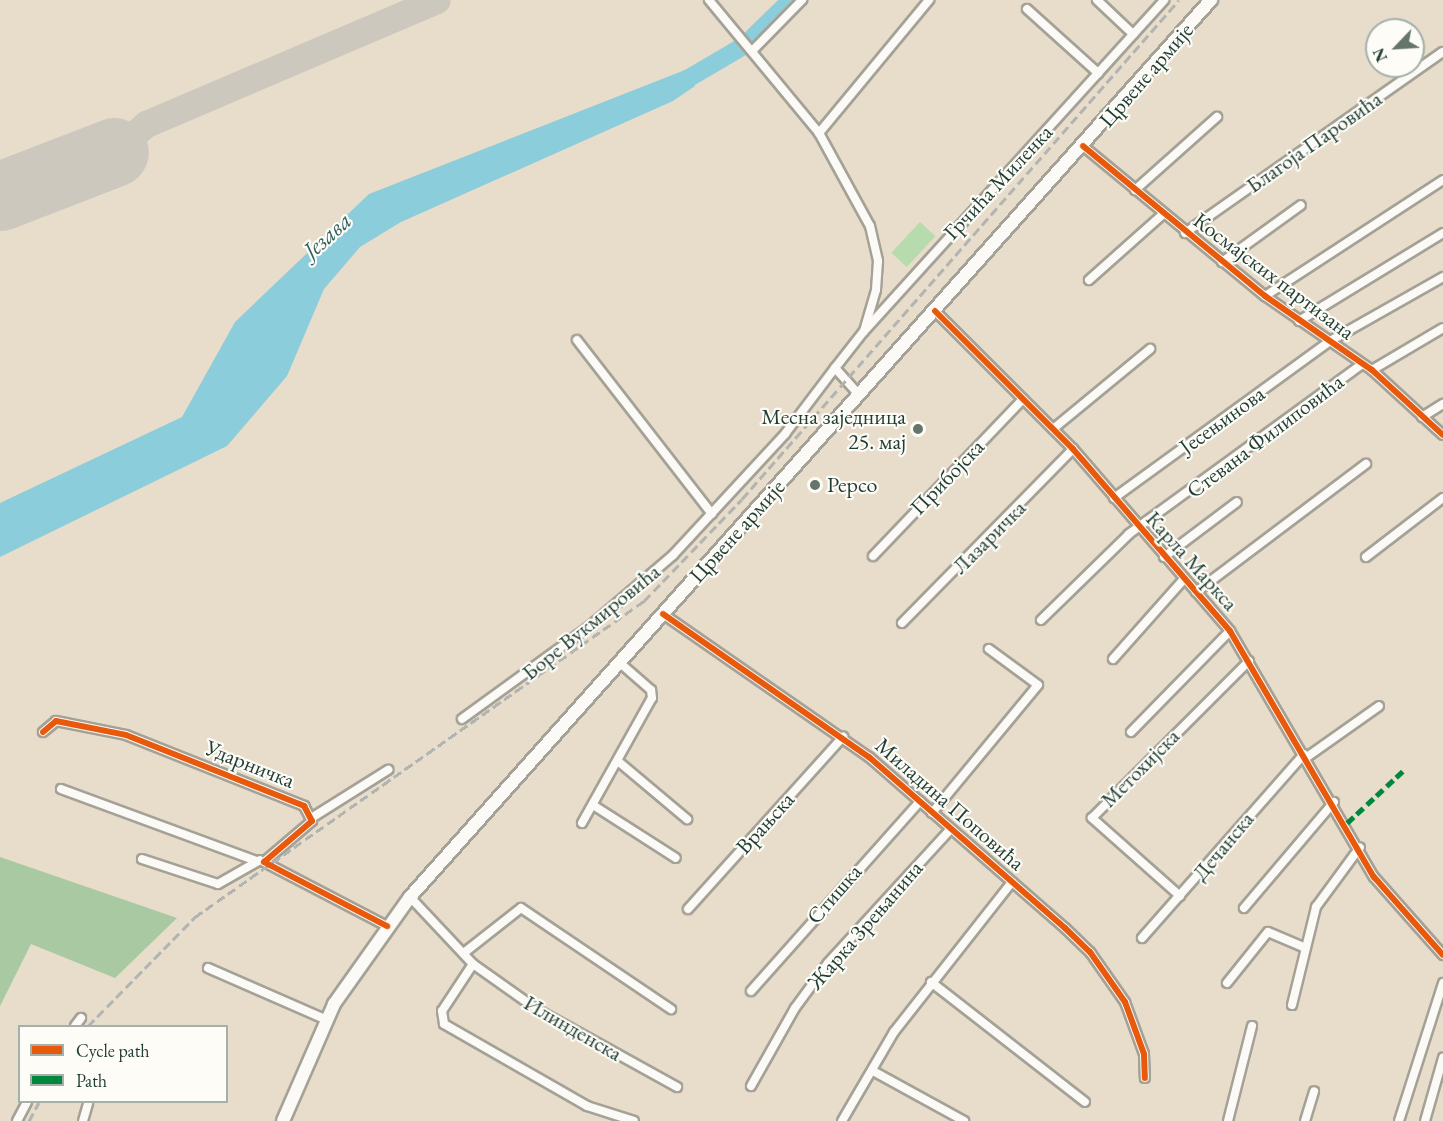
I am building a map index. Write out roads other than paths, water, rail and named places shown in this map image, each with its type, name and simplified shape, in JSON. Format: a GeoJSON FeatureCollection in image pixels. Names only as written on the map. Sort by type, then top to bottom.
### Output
{"type":"FeatureCollection","features":[{"type":"Feature","properties":{"kind":"main road","name":"Црвене армије"},"geometry":{"type":"LineString","coordinates":[[283,1121],[325,1019],[387,926],[410,897],[1211,0]]}},
{"type":"Feature","properties":{"kind":"street"},"geometry":{"type":"LineString","coordinates":[[709,0],[754,49],[819,133],[863,209],[876,245],[878,275],[864,331]]}},
{"type":"Feature","properties":{"kind":"street"},"geometry":{"type":"LineString","coordinates":[[754,49],[802,0]]}},
{"type":"Feature","properties":{"kind":"street"},"geometry":{"type":"LineString","coordinates":[[819,133],[929,0]]}},
{"type":"Feature","properties":{"kind":"street"},"geometry":{"type":"LineString","coordinates":[[1097,0],[1133,34]]}},
{"type":"Feature","properties":{"kind":"street","name":"Грчића Миленка"},"geometry":{"type":"LineString","coordinates":[[835,368],[864,331],[1164,0]]}},
{"type":"Feature","properties":{"kind":"street"},"geometry":{"type":"LineString","coordinates":[[1027,9],[1098,73]]}},
{"type":"Feature","properties":{"kind":"street","name":"Благоја Паровића"},"geometry":{"type":"LineString","coordinates":[[1185,233],[1443,52]]}},
{"type":"Feature","properties":{"kind":"street"},"geometry":{"type":"LineString","coordinates":[[1135,190],[1217,117]]}},
{"type":"Feature","properties":{"kind":"street","name":"Космајских партизана"},"geometry":{"type":"LineString","coordinates":[[1083,146],[1185,233],[1265,296],[1372,370],[1443,435]]}},
{"type":"Feature","properties":{"kind":"street"},"geometry":{"type":"LineString","coordinates":[[1265,296],[1443,180]]}},
{"type":"Feature","properties":{"kind":"street","name":"Космајских партизана"},"geometry":{"type":"LineString","coordinates":[[1222,262],[1301,205]]}},
{"type":"Feature","properties":{"kind":"street"},"geometry":{"type":"LineString","coordinates":[[1089,280],[1163,214]]}},
{"type":"Feature","properties":{"kind":"street"},"geometry":{"type":"LineString","coordinates":[[1299,321],[1443,233]]}},
{"type":"Feature","properties":{"kind":"street","name":"Јесењинова"},"geometry":{"type":"LineString","coordinates":[[1114,498],[1330,341],[1443,277]]}},
{"type":"Feature","properties":{"kind":"street","name":"Карла Маркса"},"geometry":{"type":"LineString","coordinates":[[935,311],[1073,449],[1138,529],[1230,631],[1404,917],[1443,955]]}},
{"type":"Feature","properties":{"kind":"street"},"geometry":{"type":"LineString","coordinates":[[1372,370],[1443,328]]}},
{"type":"Feature","properties":{"kind":"street"},"geometry":{"type":"LineString","coordinates":[[577,340],[712,514]]}},
{"type":"Feature","properties":{"kind":"street"},"geometry":{"type":"LineString","coordinates":[[1053,429],[1150,348]]}},
{"type":"Feature","properties":{"kind":"street","name":"Стевана Филиповића"},"geometry":{"type":"LineString","coordinates":[[1041,620],[1138,529],[1362,364]]}},
{"type":"Feature","properties":{"kind":"street"},"geometry":{"type":"LineString","coordinates":[[835,368],[860,395]]}},
{"type":"Feature","properties":{"kind":"street","name":"Боре Вукмировића"},"geometry":{"type":"LineString","coordinates":[[462,719],[624,600],[712,514],[835,368]]}},
{"type":"Feature","properties":{"kind":"street","name":"Прибојска"},"geometry":{"type":"LineString","coordinates":[[873,556],[1023,399]]}},
{"type":"Feature","properties":{"kind":"street"},"geometry":{"type":"LineString","coordinates":[[1422,417],[1443,404]]}},
{"type":"Feature","properties":{"kind":"street","name":"Лазаричка"},"geometry":{"type":"LineString","coordinates":[[902,623],[1073,449]]}},
{"type":"Feature","properties":{"kind":"street"},"geometry":{"type":"LineString","coordinates":[[1196,592],[1366,464]]}},
{"type":"Feature","properties":{"kind":"street"},"geometry":{"type":"LineString","coordinates":[[1366,557],[1443,498]]}},
{"type":"Feature","properties":{"kind":"street","name":"Карла Маркса"},"geometry":{"type":"LineString","coordinates":[[1164,556],[1237,502]]}},
{"type":"Feature","properties":{"kind":"street","name":"Карла Маркса"},"geometry":{"type":"LineString","coordinates":[[1113,659],[1184,579]]}},
{"type":"Feature","properties":{"kind":"street","name":"Миладина Поповића"},"geometry":{"type":"LineString","coordinates":[[663,614],[843,737],[920,801],[949,831],[1012,882],[1090,952],[1110,979],[1137,1030],[1145,1078]]}},
{"type":"Feature","properties":{"kind":"street"},"geometry":{"type":"LineString","coordinates":[[1131,732],[1230,631]]}},
{"type":"Feature","properties":{"kind":"street"},"geometry":{"type":"LineString","coordinates":[[932,813],[1038,685],[989,649]]}},
{"type":"Feature","properties":{"kind":"street","name":"Метохијска"},"geometry":{"type":"LineString","coordinates":[[1180,896],[1092,818],[1249,661]]}},
{"type":"Feature","properties":{"kind":"street"},"geometry":{"type":"LineString","coordinates":[[582,823],[619,762],[652,693],[619,662]]}},
{"type":"Feature","properties":{"kind":"street"},"geometry":{"type":"LineString","coordinates":[[1306,756],[1379,706]]}},
{"type":"Feature","properties":{"kind":"street","name":"Ударничка"},"geometry":{"type":"LineString","coordinates":[[43,732],[56,721],[126,735],[304,806],[313,817],[260,860]]}},
{"type":"Feature","properties":{"kind":"street","name":"Врањска"},"geometry":{"type":"LineString","coordinates":[[688,909],[843,737]]}},
{"type":"Feature","properties":{"kind":"street","name":"Дечанска"},"geometry":{"type":"LineString","coordinates":[[1142,938],[1306,756]]}},
{"type":"Feature","properties":{"kind":"street"},"geometry":{"type":"LineString","coordinates":[[619,762],[687,819]]}},
{"type":"Feature","properties":{"kind":"street"},"geometry":{"type":"LineString","coordinates":[[313,817],[388,770]]}},
{"type":"Feature","properties":{"kind":"street"},"geometry":{"type":"LineString","coordinates":[[61,789],[260,860],[387,926]]}},
{"type":"Feature","properties":{"kind":"street","name":"Стишка"},"geometry":{"type":"LineString","coordinates":[[751,991],[920,801]]}},
{"type":"Feature","properties":{"kind":"street"},"geometry":{"type":"LineString","coordinates":[[1244,908],[1334,802]]}},
{"type":"Feature","properties":{"kind":"street"},"geometry":{"type":"LineString","coordinates":[[593,805],[676,858]]}},
{"type":"Feature","properties":{"kind":"street","name":"Жарка Зрењанина"},"geometry":{"type":"LineString","coordinates":[[751,1086],[828,963],[949,831]]}},
{"type":"Feature","properties":{"kind":"street"},"geometry":{"type":"LineString","coordinates":[[1292,1005],[1304,947],[1316,907],[1360,847]]}},
{"type":"Feature","properties":{"kind":"street"},"geometry":{"type":"LineString","coordinates":[[142,860],[218,884],[260,860]]}},
{"type":"Feature","properties":{"kind":"street"},"geometry":{"type":"LineString","coordinates":[[842,1121],[931,982],[1012,882]]}},
{"type":"Feature","properties":{"kind":"street"},"geometry":{"type":"LineString","coordinates":[[410,897],[465,952],[473,964],[442,1011],[444,1024],[587,1106],[634,1121]]}},
{"type":"Feature","properties":{"kind":"street"},"geometry":{"type":"LineString","coordinates":[[465,952],[521,908],[671,1009]]}},
{"type":"Feature","properties":{"kind":"street"},"geometry":{"type":"LineString","coordinates":[[1227,984],[1268,932],[1304,947]]}},
{"type":"Feature","properties":{"kind":"street","name":"Илинденска"},"geometry":{"type":"LineString","coordinates":[[473,964],[538,1010],[677,1087]]}},
{"type":"Feature","properties":{"kind":"street"},"geometry":{"type":"LineString","coordinates":[[208,968],[325,1019]]}},
{"type":"Feature","properties":{"kind":"street"},"geometry":{"type":"LineString","coordinates":[[931,982],[1085,1102]]}},
{"type":"Feature","properties":{"kind":"street"},"geometry":{"type":"LineString","coordinates":[[1399,1121],[1443,983]]}},
{"type":"Feature","properties":{"kind":"street"},"geometry":{"type":"LineString","coordinates":[[76,1025],[81,1018]]}},
{"type":"Feature","properties":{"kind":"street"},"geometry":{"type":"LineString","coordinates":[[1228,1121],[1252,1026]]}},
{"type":"Feature","properties":{"kind":"street"},"geometry":{"type":"LineString","coordinates":[[1425,1121],[1443,1058]]}},
{"type":"Feature","properties":{"kind":"street"},"geometry":{"type":"LineString","coordinates":[[873,1071],[964,1121]]}},
{"type":"Feature","properties":{"kind":"street"},"geometry":{"type":"LineString","coordinates":[[1305,1121],[1314,1091]]}},
{"type":"Feature","properties":{"kind":"street"},"geometry":{"type":"LineString","coordinates":[[17,1121],[26,1103]]}},
{"type":"Feature","properties":{"kind":"street"},"geometry":{"type":"LineString","coordinates":[[83,1121],[88,1103]]}},
{"type":"Feature","properties":{"kind":"water"},"geometry":{"type":"Polygon","coordinates":[[[690,68],[695,86],[673,101],[401,222],[360,247],[324,289],[287,376],[227,446],[0,557],[0,503],[182,417],[235,322],[369,194],[690,68]]]}},
{"type":"Feature","properties":{"kind":"waterway","name":"Језава"},"geometry":{"type":"LineString","coordinates":[[753,37],[791,0]]}},
{"type":"Feature","properties":{"kind":"waterway","name":"Језава"},"geometry":{"type":"LineString","coordinates":[[672,88],[740,48]]}},
{"type":"Feature","properties":{"kind":"railway"},"geometry":{"type":"LineString","coordinates":[[89,1025],[195,917],[644,601],[742,499],[1179,0]]}},
{"type":"Feature","properties":{"kind":"railway"},"geometry":{"type":"LineString","coordinates":[[29,1121],[38,1103]]}},
{"type":"Feature","properties":{"kind":"place","name":"Месна заједница 25. мај"},"geometry":{"type":"Point","coordinates":[918,429]}},
{"type":"Feature","properties":{"kind":"place","name":"Pepco"},"geometry":{"type":"Point","coordinates":[815,485]}}]}
